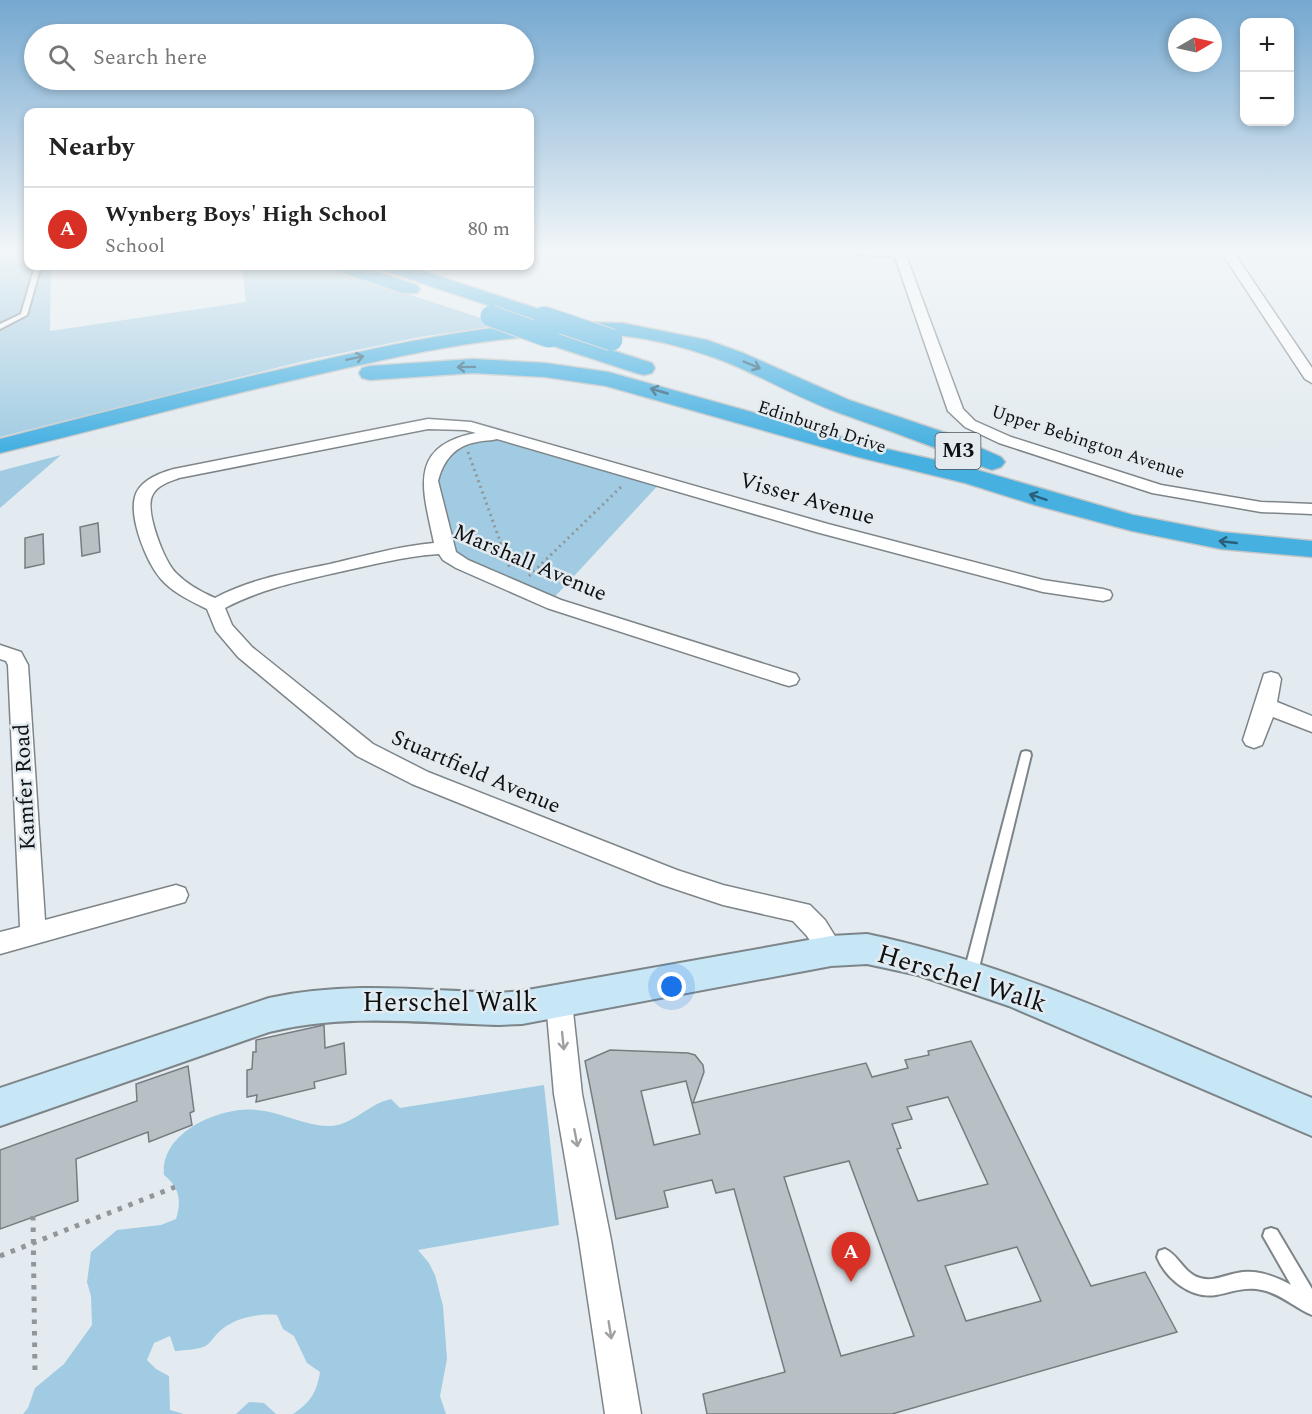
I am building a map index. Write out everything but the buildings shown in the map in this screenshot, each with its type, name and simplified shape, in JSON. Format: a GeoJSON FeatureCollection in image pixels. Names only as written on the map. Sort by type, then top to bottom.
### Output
{"type":"FeatureCollection","features":[{"type":"Feature","properties":{"kind":"highway","name":"Edinburgh Drive"},"geometry":{"type":"LineString","coordinates":[[491,316],[612,340],[985,470],[1080,510],[1143,527],[1219,541],[1312,549]]}},
{"type":"Feature","properties":{"kind":"highway","name":"Edinburgh Drive"},"geometry":{"type":"LineString","coordinates":[[518,316],[985,470],[1208,519],[1312,528]]}},
{"type":"Feature","properties":{"kind":"highway"},"geometry":{"type":"LineString","coordinates":[[0,446],[237,385],[406,347],[491,333],[570,327],[622,329],[699,345],[744,361],[841,405],[940,439],[985,470]]}},
{"type":"Feature","properties":{"kind":"highway"},"geometry":{"type":"LineString","coordinates":[[0,466],[62,446],[186,412],[332,378],[429,368],[510,368],[577,373],[638,385],[867,452],[985,470]]}},
{"type":"Feature","properties":{"kind":"highway"},"geometry":{"type":"LineString","coordinates":[[0,454],[20,454],[62,446]]}},
{"type":"Feature","properties":{"kind":"main road","name":"Herschel Walk"},"geometry":{"type":"LineString","coordinates":[[0,1107],[269,1015],[307,1005],[342,1003],[502,1009],[559,1002],[831,951],[867,949],[918,960],[1018,993],[1312,1117]]}},
{"type":"Feature","properties":{"kind":"street","name":"Upper Bebington Avenue"},"geometry":{"type":"LineString","coordinates":[[922,316],[956,411],[964,420],[1005,440],[1158,489],[1261,507],[1312,510]]}},
{"type":"Feature","properties":{"kind":"street"},"geometry":{"type":"LineString","coordinates":[[1270,316],[1312,379]]}},
{"type":"Feature","properties":{"kind":"street"},"geometry":{"type":"LineString","coordinates":[[428,424],[446,426],[456,430],[464,440]]}},
{"type":"Feature","properties":{"kind":"street"},"geometry":{"type":"LineString","coordinates":[[214,606],[189,593],[168,576],[152,550],[144,515],[143,497],[153,483],[174,474],[428,424],[466,425],[501,436]]}},
{"type":"Feature","properties":{"kind":"street"},"geometry":{"type":"LineString","coordinates":[[444,548],[430,481],[431,471],[442,453],[464,440],[485,435],[501,436]]}},
{"type":"Feature","properties":{"kind":"street","name":"Visser Avenue"},"geometry":{"type":"LineString","coordinates":[[501,436],[822,528],[1043,586],[1103,595]]}},
{"type":"Feature","properties":{"kind":"street","name":"Marshall Avenue"},"geometry":{"type":"LineString","coordinates":[[214,606],[247,589],[274,582],[407,551],[444,548],[453,559],[516,588],[601,620],[789,680]]}},
{"type":"Feature","properties":{"kind":"street","name":"Stuartfield Avenue"},"geometry":{"type":"LineString","coordinates":[[214,606],[223,627],[245,652],[365,750],[441,787],[669,877],[723,895],[801,912],[816,928],[831,951]]}},
{"type":"Feature","properties":{"kind":"street","name":"Kamfer Road"},"geometry":{"type":"LineString","coordinates":[[0,652],[14,657],[18,666],[33,933]]}},
{"type":"Feature","properties":{"kind":"street"},"geometry":{"type":"LineString","coordinates":[[1254,740],[1266,706],[1271,679]]}},
{"type":"Feature","properties":{"kind":"street"},"geometry":{"type":"LineString","coordinates":[[1266,706],[1312,724]]}},
{"type":"Feature","properties":{"kind":"street"},"geometry":{"type":"LineString","coordinates":[[0,943],[176,895]]}},
{"type":"Feature","properties":{"kind":"street"},"geometry":{"type":"LineString","coordinates":[[559,1002],[568,1094],[595,1240],[623,1414]]}},
{"type":"Feature","properties":{"kind":"lane"},"geometry":{"type":"LineString","coordinates":[[0,327],[22,316]]}},
{"type":"Feature","properties":{"kind":"lane"},"geometry":{"type":"LineString","coordinates":[[970,977],[1026,755]]}},
{"type":"Feature","properties":{"kind":"lane"},"geometry":{"type":"LineString","coordinates":[[1271,1236],[1312,1306]]}},
{"type":"Feature","properties":{"kind":"lane"},"geometry":{"type":"LineString","coordinates":[[1165,1257],[1178,1274],[1196,1285],[1214,1287],[1245,1280],[1256,1281],[1280,1288],[1312,1306]]}},
{"type":"Feature","properties":{"kind":"path"},"geometry":{"type":"LineString","coordinates":[[464,440],[516,588],[634,474]]}},
{"type":"Feature","properties":{"kind":"path"},"geometry":{"type":"LineString","coordinates":[[0,1256],[175,1186]]}},
{"type":"Feature","properties":{"kind":"path"},"geometry":{"type":"LineString","coordinates":[[33,1216],[35,1372]]}},
{"type":"Feature","properties":{"kind":"shaded area"},"geometry":{"type":"Polygon","coordinates":[[[0,316],[50,316],[50,331],[151,316],[475,316],[502,325],[420,337],[308,360],[0,437],[0,316]]]}},
{"type":"Feature","properties":{"kind":"shaded area"},"geometry":{"type":"Polygon","coordinates":[[[485,436],[662,481],[550,602],[455,563],[434,469],[443,453],[485,436]]]}},
{"type":"Feature","properties":{"kind":"shaded area"},"geometry":{"type":"Polygon","coordinates":[[[61,455],[0,508],[0,471],[61,455]]]}},
{"type":"Feature","properties":{"kind":"shaded area"},"geometry":{"type":"Polygon","coordinates":[[[544,1085],[559,1225],[418,1250],[435,1275],[443,1306],[447,1359],[440,1396],[446,1414],[293,1414],[312,1396],[320,1372],[307,1363],[294,1336],[283,1329],[277,1315],[270,1315],[247,1317],[232,1323],[220,1331],[207,1345],[192,1350],[175,1351],[170,1336],[154,1343],[147,1360],[156,1369],[169,1376],[170,1410],[184,1414],[23,1414],[28,1408],[35,1388],[64,1364],[92,1325],[91,1296],[87,1282],[91,1252],[117,1230],[161,1225],[176,1219],[179,1206],[178,1194],[173,1184],[164,1175],[165,1160],[172,1146],[182,1134],[195,1125],[227,1112],[257,1110],[311,1124],[329,1126],[353,1119],[375,1105],[391,1099],[400,1108],[544,1085]]]}},
{"type":"Feature","properties":{"kind":"shaded area"},"geometry":{"type":"Polygon","coordinates":[[[249,1402],[264,1403],[276,1414],[236,1414],[249,1402]]]}},
{"type":"Feature","properties":{"kind":"place","name":"Wynberg Boys' High School"},"geometry":{"type":"Point","coordinates":[851,1282]}}]}
